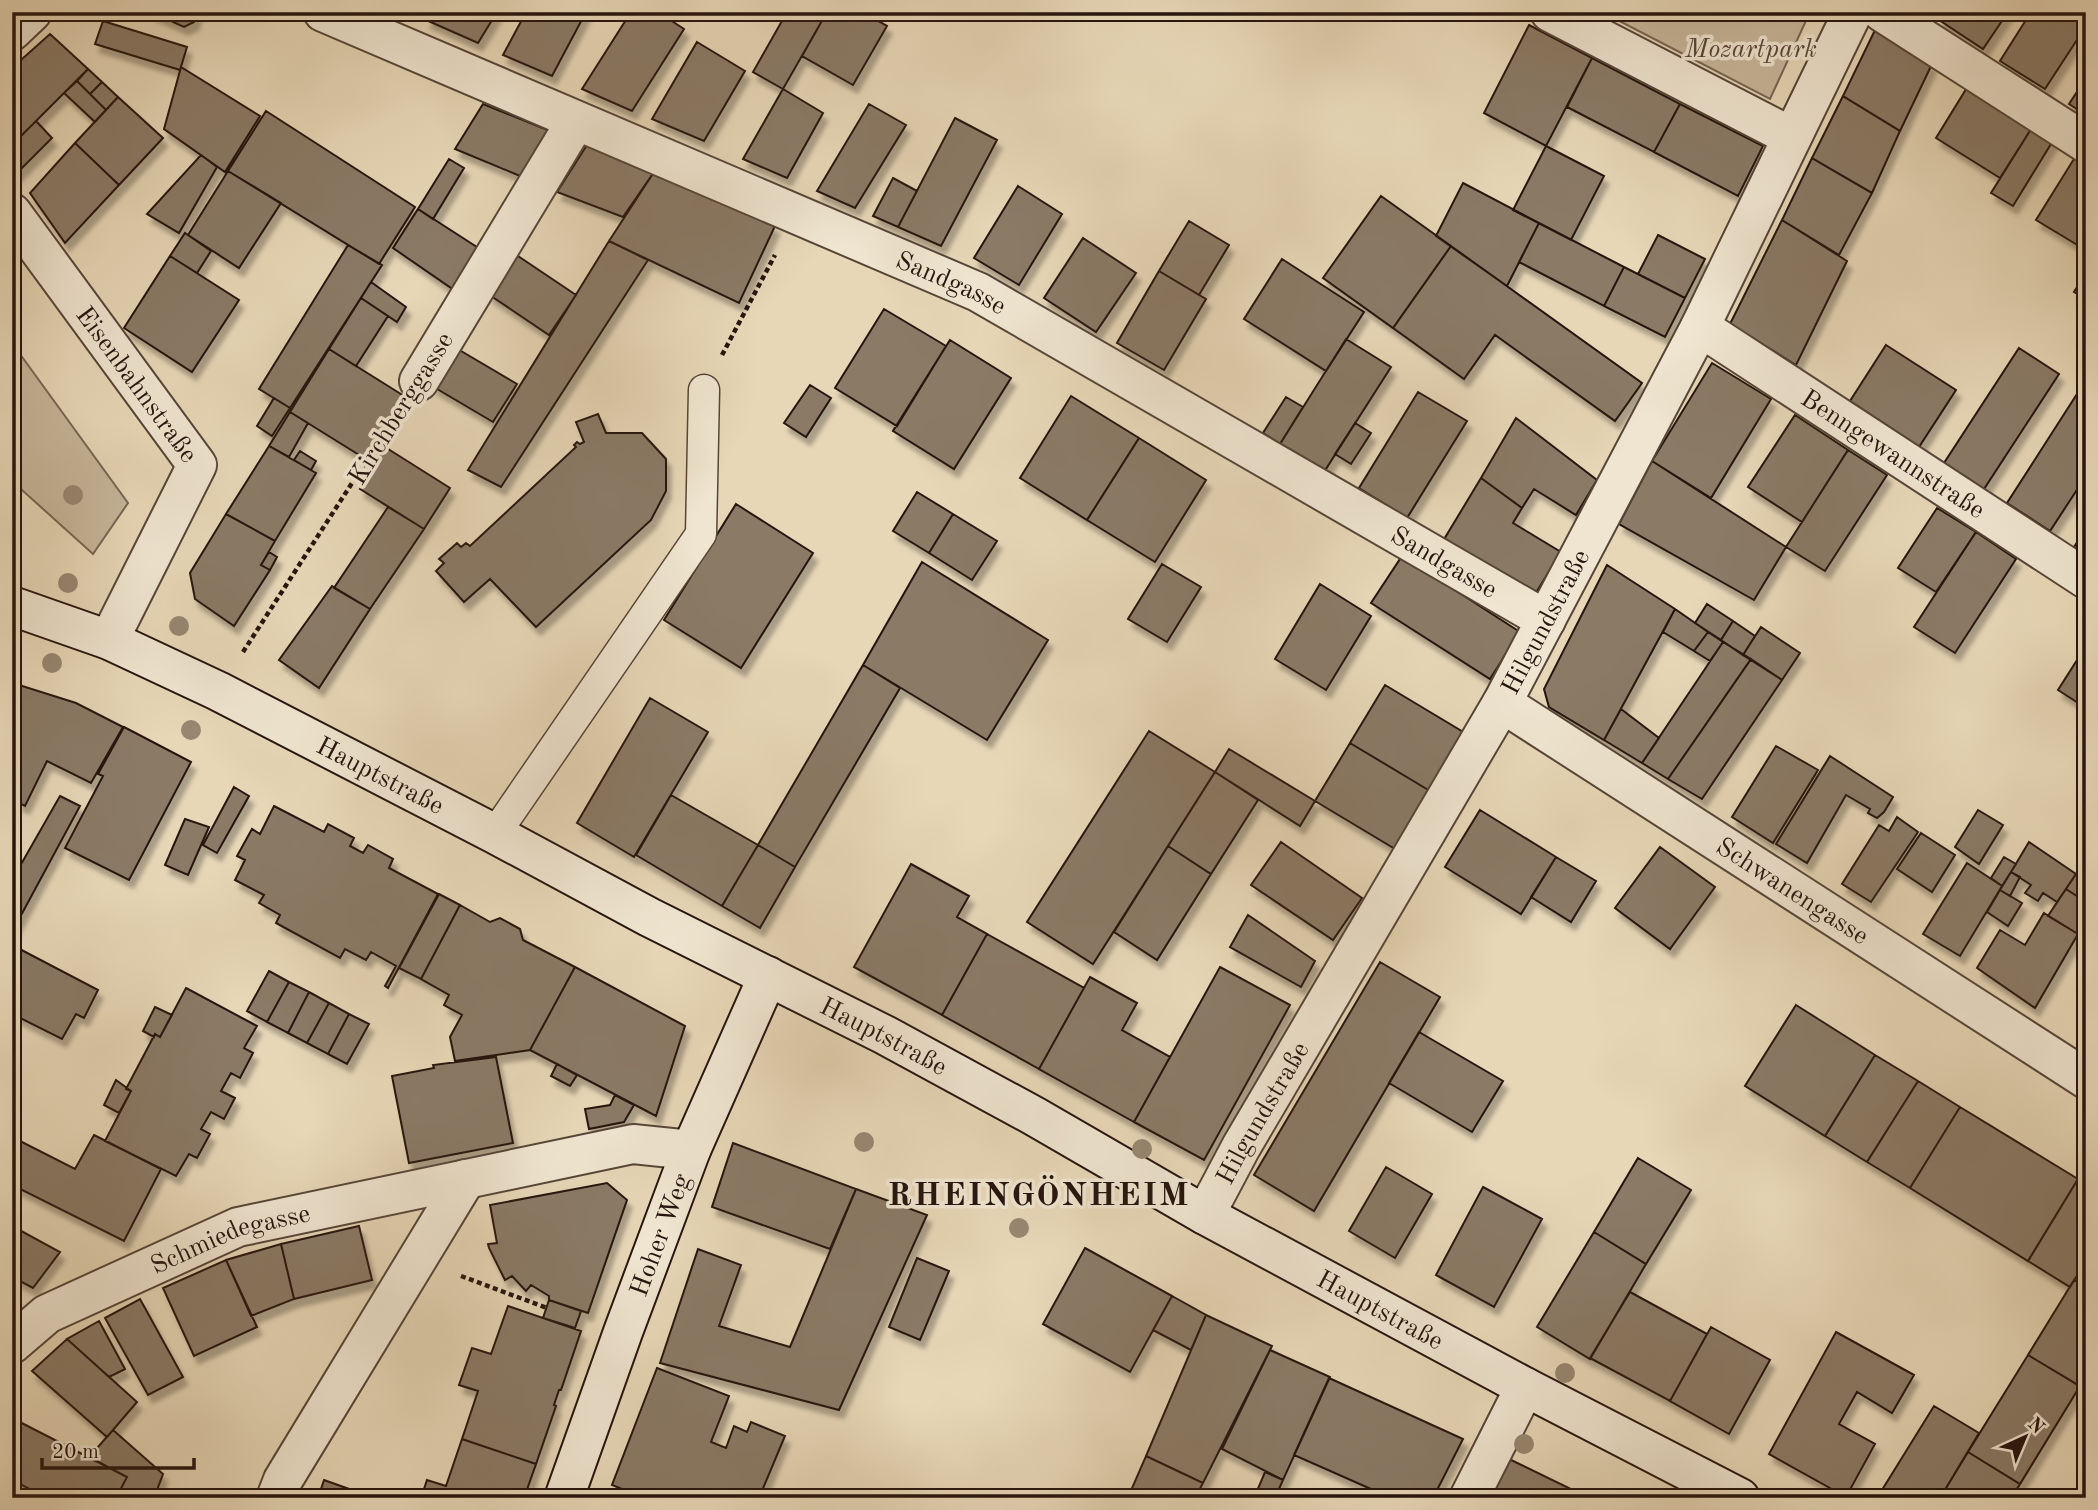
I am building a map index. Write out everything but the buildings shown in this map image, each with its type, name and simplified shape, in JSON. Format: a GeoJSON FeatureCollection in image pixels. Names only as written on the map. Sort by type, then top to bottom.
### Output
{"type":"FeatureCollection","features":[{"type":"Feature","properties":{"kind":"street"},"geometry":{"type":"LineString","coordinates":[[12,32],[32,12]]}},
{"type":"Feature","properties":{"kind":"street","name":"Sandgasse"},"geometry":{"type":"LineString","coordinates":[[324,12],[978,292],[1546,620]]}},
{"type":"Feature","properties":{"kind":"street"},"geometry":{"type":"LineString","coordinates":[[1550,12],[1792,137]]}},
{"type":"Feature","properties":{"kind":"street","name":"Hilgundstraße"},"geometry":{"type":"LineString","coordinates":[[1205,1215],[1248,1135],[1502,703],[1700,327],[1853,12]]}},
{"type":"Feature","properties":{"kind":"street"},"geometry":{"type":"LineString","coordinates":[[1882,12],[2086,143]]}},
{"type":"Feature","properties":{"kind":"street","name":"Kirchberggasse"},"geometry":{"type":"LineString","coordinates":[[419,381],[576,121]]}},
{"type":"Feature","properties":{"kind":"street","name":"Eisenbahnstraße"},"geometry":{"type":"LineString","coordinates":[[12,213],[197,465],[109,640]]}},
{"type":"Feature","properties":{"kind":"street","name":"Benngewannstraße"},"geometry":{"type":"LineString","coordinates":[[1700,327],[2086,579]]}},
{"type":"Feature","properties":{"kind":"street","name":"Hauptstraße"},"geometry":{"type":"LineString","coordinates":[[12,606],[109,640],[218,691],[649,917],[885,1035],[1034,1116],[1205,1215],[1525,1387],[1740,1498]]}},
{"type":"Feature","properties":{"kind":"street","name":"Schwanengasse"},"geometry":{"type":"LineString","coordinates":[[1502,703],[2086,1079]]}},
{"type":"Feature","properties":{"kind":"street","name":"Hoher Weg"},"geometry":{"type":"LineString","coordinates":[[574,1495],[691,1150],[768,976]]}},
{"type":"Feature","properties":{"kind":"street","name":"Schmiedegasse"},"geometry":{"type":"LineString","coordinates":[[12,1344],[47,1314],[238,1227],[633,1144],[691,1150]]}},
{"type":"Feature","properties":{"kind":"street"},"geometry":{"type":"LineString","coordinates":[[276,1498],[283,1480],[466,1179]]}},
{"type":"Feature","properties":{"kind":"street"},"geometry":{"type":"LineString","coordinates":[[1469,1498],[1525,1387]]}},
{"type":"Feature","properties":{"kind":"lane"},"geometry":{"type":"LineString","coordinates":[[495,834],[701,534],[704,390]]}},
{"type":"Feature","properties":{"kind":"path"},"geometry":{"type":"LineString","coordinates":[[704,390],[797,214]]}},
{"type":"Feature","properties":{"kind":"path","name":"Kirchberggasse"},"geometry":{"type":"LineString","coordinates":[[218,691],[419,381]]}},
{"type":"Feature","properties":{"kind":"path"},"geometry":{"type":"LineString","coordinates":[[417,1259],[547,1308]]}},
{"type":"Feature","properties":{"kind":"green space","name":"Mozartpark"},"geometry":{"type":"Polygon","coordinates":[[[1602,12],[1810,12],[1770,99],[1602,12]]]}},
{"type":"Feature","properties":{"kind":"green space"},"geometry":{"type":"Polygon","coordinates":[[[12,343],[128,503],[93,554],[12,481],[12,343]]]}},
{"type":"Feature","properties":{"kind":"district","name":"RHEINGÖNHEIM"},"geometry":{"type":"Point","coordinates":[1039,1193]}}]}
